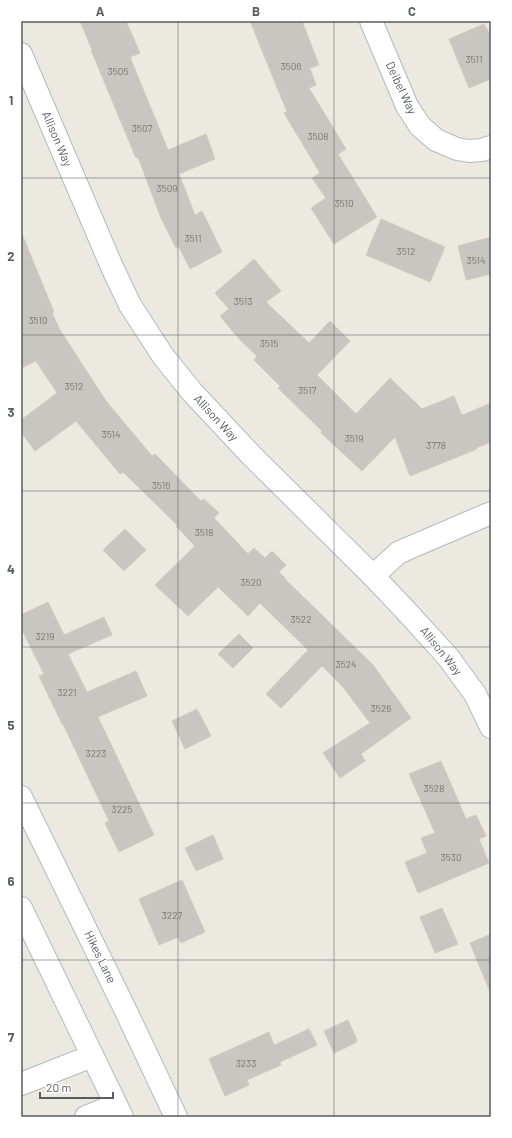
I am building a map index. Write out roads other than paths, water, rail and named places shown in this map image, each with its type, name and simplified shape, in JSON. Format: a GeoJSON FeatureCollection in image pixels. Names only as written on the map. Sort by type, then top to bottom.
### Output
{"type":"FeatureCollection","features":[{"type":"Feature","properties":{"kind":"street","name":"Deibel Way"},"geometry":{"type":"LineString","coordinates":[[371,21],[407,106],[420,126],[436,140],[456,149],[469,151],[482,150],[491,147]]}},
{"type":"Feature","properties":{"kind":"street","name":"Allison Way"},"geometry":{"type":"LineString","coordinates":[[21,54],[112,267],[130,305],[163,356],[192,392],[251,454],[408,612],[448,657],[475,694],[491,727]]}},
{"type":"Feature","properties":{"kind":"street"},"geometry":{"type":"LineString","coordinates":[[373,576],[398,553],[491,513]]}},
{"type":"Feature","properties":{"kind":"street","name":"Hikes Lane"},"geometry":{"type":"LineString","coordinates":[[21,797],[176,1117]]}},
{"type":"Feature","properties":{"kind":"street"},"geometry":{"type":"LineString","coordinates":[[21,908],[119,1111],[86,1117]]}},
{"type":"Feature","properties":{"kind":"street"},"geometry":{"type":"LineString","coordinates":[[21,1084],[92,1056]]}}]}
